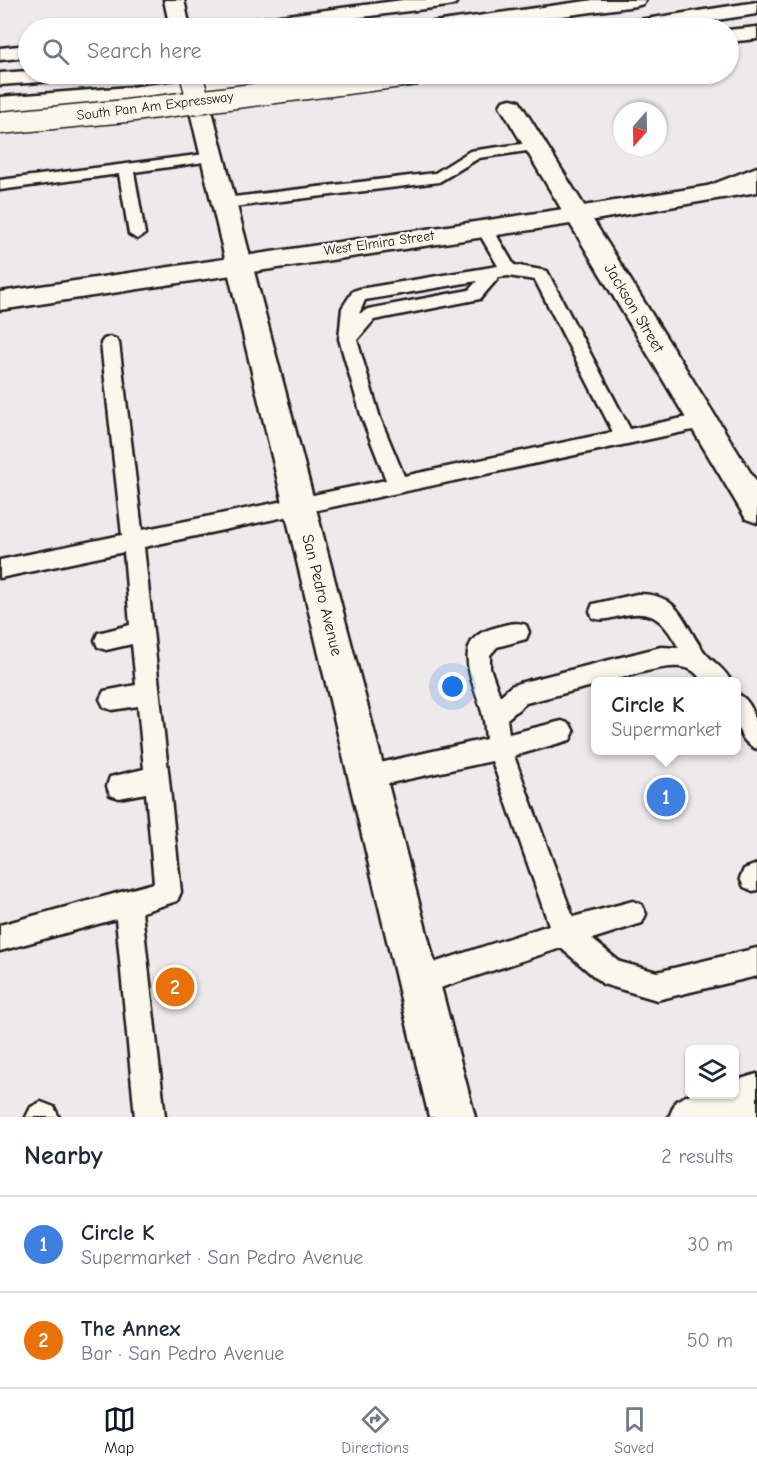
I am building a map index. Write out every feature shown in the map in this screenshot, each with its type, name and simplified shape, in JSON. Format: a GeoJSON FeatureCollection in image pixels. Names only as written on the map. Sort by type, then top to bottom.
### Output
{"type":"FeatureCollection","features":[{"type":"Feature","properties":{"kind":"main road"},"geometry":{"type":"LineString","coordinates":[[174,0],[178,18]]}},
{"type":"Feature","properties":{"kind":"main road"},"geometry":{"type":"LineString","coordinates":[[310,18],[448,0]]}},
{"type":"Feature","properties":{"kind":"main road"},"geometry":{"type":"LineString","coordinates":[[506,18],[636,0]]}},
{"type":"Feature","properties":{"kind":"main road"},"geometry":{"type":"LineString","coordinates":[[692,18],[757,8]]}},
{"type":"Feature","properties":{"kind":"main road"},"geometry":{"type":"LineString","coordinates":[[739,35],[757,33]]}},
{"type":"Feature","properties":{"kind":"main road"},"geometry":{"type":"LineString","coordinates":[[0,54],[18,52]]}},
{"type":"Feature","properties":{"kind":"main road"},"geometry":{"type":"LineString","coordinates":[[0,79],[18,78]]}},
{"type":"Feature","properties":{"kind":"main road","name":"San Pedro Avenue"},"geometry":{"type":"LineString","coordinates":[[194,84],[452,1117]]}},
{"type":"Feature","properties":{"kind":"main road","name":"South Pan Am Expressway"},"geometry":{"type":"LineString","coordinates":[[0,104],[206,84]]}},
{"type":"Feature","properties":{"kind":"main road","name":"South Pan Am Expressway"},"geometry":{"type":"LineString","coordinates":[[0,123],[126,111],[338,84]]}},
{"type":"Feature","properties":{"kind":"main road","name":"Jackson Street"},"geometry":{"type":"LineString","coordinates":[[511,106],[757,510]]}},
{"type":"Feature","properties":{"kind":"main road"},"geometry":{"type":"LineString","coordinates":[[716,191],[757,174]]}},
{"type":"Feature","properties":{"kind":"main road","name":"West Elmira Street"},"geometry":{"type":"LineString","coordinates":[[0,301],[577,214],[757,184]]}},
{"type":"Feature","properties":{"kind":"main road"},"geometry":{"type":"LineString","coordinates":[[692,1117],[757,1097]]}},
{"type":"Feature","properties":{"kind":"lane"},"geometry":{"type":"LineString","coordinates":[[225,203],[439,177],[475,154],[536,146]]}},
{"type":"Feature","properties":{"kind":"lane"},"geometry":{"type":"LineString","coordinates":[[0,184],[213,157]]}},
{"type":"Feature","properties":{"kind":"lane"},"geometry":{"type":"LineString","coordinates":[[126,168],[137,234]]}},
{"type":"Feature","properties":{"kind":"lane"},"geometry":{"type":"LineString","coordinates":[[484,228],[500,271]]}},
{"type":"Feature","properties":{"kind":"lane"},"geometry":{"type":"LineString","coordinates":[[398,486],[371,418],[348,339],[351,308],[360,294],[500,271],[541,275],[625,437]]}},
{"type":"Feature","properties":{"kind":"lane"},"geometry":{"type":"LineString","coordinates":[[0,938],[168,892],[111,343]]}},
{"type":"Feature","properties":{"kind":"lane"},"geometry":{"type":"LineString","coordinates":[[0,569],[702,421]]}},
{"type":"Feature","properties":{"kind":"lane"},"geometry":{"type":"LineString","coordinates":[[601,611],[643,603],[659,606],[672,620],[698,660],[716,677]]}},
{"type":"Feature","properties":{"kind":"lane"},"geometry":{"type":"LineString","coordinates":[[106,640],[142,632]]}},
{"type":"Feature","properties":{"kind":"lane"},"geometry":{"type":"LineString","coordinates":[[518,632],[490,639],[479,652],[479,668],[495,715],[499,748],[565,933],[613,974],[657,986],[757,962]]}},
{"type":"Feature","properties":{"kind":"lane"},"geometry":{"type":"LineString","coordinates":[[495,715],[519,693],[622,665],[661,657],[698,660]]}},
{"type":"Feature","properties":{"kind":"lane"},"geometry":{"type":"LineString","coordinates":[[112,699],[148,694]]}},
{"type":"Feature","properties":{"kind":"lane"},"geometry":{"type":"LineString","coordinates":[[741,712],[757,738]]}},
{"type":"Feature","properties":{"kind":"lane"},"geometry":{"type":"LineString","coordinates":[[367,776],[562,732]]}},
{"type":"Feature","properties":{"kind":"lane"},"geometry":{"type":"LineString","coordinates":[[119,786],[156,779]]}},
{"type":"Feature","properties":{"kind":"lane"},"geometry":{"type":"LineString","coordinates":[[128,904],[150,1117]]}},
{"type":"Feature","properties":{"kind":"lane"},"geometry":{"type":"LineString","coordinates":[[419,981],[565,933],[633,914]]}},
{"type":"Feature","properties":{"kind":"place","name":"Circle K"},"geometry":{"type":"Point","coordinates":[666,797]}},
{"type":"Feature","properties":{"kind":"place","name":"The Annex"},"geometry":{"type":"Point","coordinates":[175,987]}}]}
